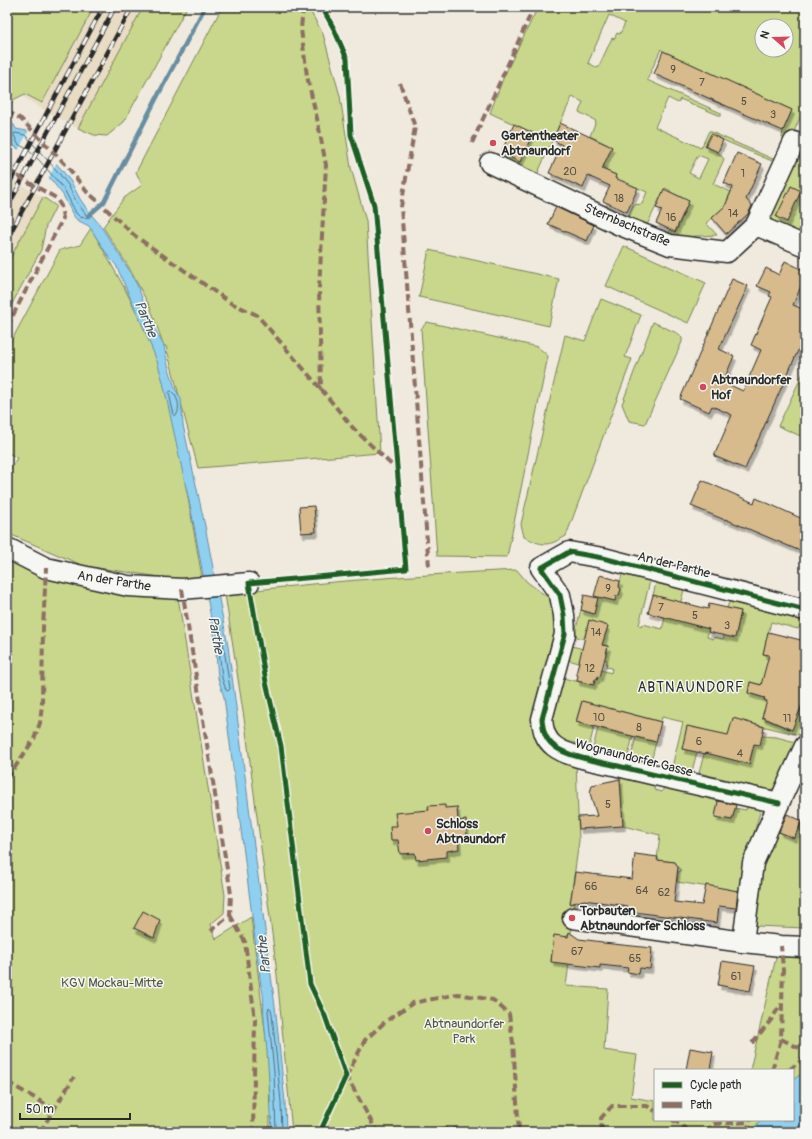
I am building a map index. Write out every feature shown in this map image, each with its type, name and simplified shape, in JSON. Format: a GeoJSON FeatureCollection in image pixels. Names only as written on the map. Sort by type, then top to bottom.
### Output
{"type":"FeatureCollection","features":[{"type":"Feature","properties":{"kind":"street"},"geometry":{"type":"LineString","coordinates":[[794,142],[756,225],[805,246]]}},
{"type":"Feature","properties":{"kind":"street","name":"Sternbachstraße"},"geometry":{"type":"LineString","coordinates":[[490,163],[620,225],[670,245],[727,252],[756,225]]}},
{"type":"Feature","properties":{"kind":"street","name":"An der Parthe"},"geometry":{"type":"LineString","coordinates":[[7,548],[46,568],[120,584],[182,589],[249,583]]}},
{"type":"Feature","properties":{"kind":"street","name":"An der Parthe"},"geometry":{"type":"LineString","coordinates":[[541,568],[569,552],[603,558],[805,610]]}},
{"type":"Feature","properties":{"kind":"street","name":"Wognaundorfer Gasse"},"geometry":{"type":"LineString","coordinates":[[541,568],[560,595],[564,615],[565,634],[542,719],[543,730],[547,740],[562,751],[593,760],[779,803]]}},
{"type":"Feature","properties":{"kind":"street"},"geometry":{"type":"LineString","coordinates":[[744,942],[754,863],[805,746]]}},
{"type":"Feature","properties":{"kind":"street"},"geometry":{"type":"LineString","coordinates":[[573,918],[744,942],[781,946],[805,946]]}},
{"type":"Feature","properties":{"kind":"shaded area"},"geometry":{"type":"Polygon","coordinates":[[[49,7],[187,7],[124,122],[107,136],[94,135],[79,129],[37,106],[24,97],[49,7]]]}},
{"type":"Feature","properties":{"kind":"shaded area"},"geometry":{"type":"Polygon","coordinates":[[[7,177],[56,206],[46,226],[41,250],[7,313],[7,177]]]}},
{"type":"Feature","properties":{"kind":"green space"},"geometry":{"type":"Polygon","coordinates":[[[7,7],[94,7],[42,103],[25,94],[13,100],[7,113],[7,7]]]}},
{"type":"Feature","properties":{"kind":"green space"},"geometry":{"type":"Polygon","coordinates":[[[143,7],[187,7],[124,122],[107,136],[94,135],[78,128],[143,7]]]}},
{"type":"Feature","properties":{"kind":"green space"},"geometry":{"type":"Polygon","coordinates":[[[222,7],[308,7],[323,34],[340,96],[351,168],[366,221],[380,453],[198,468],[166,346],[164,346],[150,307],[128,266],[103,227],[124,198],[142,185],[136,172],[222,7]]]}},
{"type":"Feature","properties":{"kind":"green space"},"geometry":{"type":"Polygon","coordinates":[[[538,7],[805,7],[805,107],[791,138],[782,138],[783,131],[792,110],[735,84],[725,106],[711,100],[721,78],[661,49],[647,80],[721,113],[721,116],[680,99],[678,103],[668,98],[655,127],[701,148],[709,131],[773,159],[772,161],[711,135],[706,146],[718,152],[724,159],[713,184],[731,192],[727,200],[730,202],[706,223],[717,235],[679,237],[668,235],[670,229],[676,232],[689,201],[665,188],[646,227],[627,219],[633,205],[642,204],[647,192],[614,179],[616,175],[604,170],[604,164],[612,147],[590,136],[596,121],[579,112],[583,102],[572,97],[536,177],[504,162],[507,155],[520,162],[533,133],[490,113],[504,76],[538,7]],[[609,15],[588,63],[598,68],[612,38],[614,39],[617,33],[620,34],[625,23],[609,15]],[[698,155],[689,173],[699,178],[708,159],[698,155]]]}},
{"type":"Feature","properties":{"kind":"green space"},"geometry":{"type":"Polygon","coordinates":[[[805,133],[805,235],[766,218],[805,133]]]}},
{"type":"Feature","properties":{"kind":"green space"},"geometry":{"type":"Polygon","coordinates":[[[43,197],[56,206],[46,226],[41,250],[7,313],[7,264],[43,197]]]}},
{"type":"Feature","properties":{"kind":"green space"},"geometry":{"type":"Polygon","coordinates":[[[91,228],[125,289],[156,352],[172,406],[203,583],[84,566],[7,533],[7,474],[17,458],[7,452],[7,349],[60,250],[80,245],[91,228]]]}},
{"type":"Feature","properties":{"kind":"green space"},"geometry":{"type":"Polygon","coordinates":[[[624,246],[706,283],[688,323],[606,286],[624,246]]]}},
{"type":"Feature","properties":{"kind":"green space"},"geometry":{"type":"Polygon","coordinates":[[[429,250],[559,279],[549,326],[419,297],[429,250]]]}},
{"type":"Feature","properties":{"kind":"green space"},"geometry":{"type":"Polygon","coordinates":[[[601,299],[641,315],[625,357],[632,359],[566,536],[549,544],[541,544],[524,537],[521,524],[565,335],[585,341],[601,299]]]}},
{"type":"Feature","properties":{"kind":"green space"},"geometry":{"type":"Polygon","coordinates":[[[427,322],[538,347],[548,356],[507,557],[437,556],[421,329],[427,322]]]}},
{"type":"Feature","properties":{"kind":"green space"},"geometry":{"type":"Polygon","coordinates":[[[653,322],[679,334],[682,338],[682,342],[645,424],[629,421],[622,404],[653,322]]]}},
{"type":"Feature","properties":{"kind":"green space"},"geometry":{"type":"Polygon","coordinates":[[[805,369],[805,438],[778,426],[805,369]]]}},
{"type":"Feature","properties":{"kind":"green space","name":"KGV Mockau-Mitte"},"geometry":{"type":"Polygon","coordinates":[[[7,555],[178,597],[225,895],[224,913],[211,924],[216,939],[251,917],[269,1062],[270,1132],[7,1132],[7,555]]]}},
{"type":"Feature","properties":{"kind":"green space","name":"Abtnaundorfer Park"},"geometry":{"type":"Polygon","coordinates":[[[517,570],[527,582],[549,598],[555,611],[555,638],[535,735],[542,747],[551,754],[576,762],[579,841],[571,898],[575,903],[571,933],[566,937],[554,936],[551,961],[569,964],[566,986],[608,989],[604,1050],[637,1055],[631,1097],[654,1101],[654,1121],[794,1121],[794,1069],[750,1069],[776,957],[805,958],[805,1132],[292,1132],[276,965],[246,731],[225,594],[298,585],[517,570]]]}},
{"type":"Feature","properties":{"kind":"green space"},"geometry":{"type":"Polygon","coordinates":[[[622,574],[650,581],[639,625],[642,626],[643,624],[662,629],[665,618],[668,619],[673,601],[653,595],[656,583],[684,590],[676,620],[709,629],[707,637],[713,639],[714,637],[723,639],[725,634],[736,634],[741,611],[727,608],[729,602],[805,621],[805,628],[800,626],[798,629],[771,622],[763,654],[769,655],[805,691],[805,698],[791,692],[750,682],[748,693],[764,698],[764,700],[774,704],[765,708],[762,718],[792,730],[800,710],[805,712],[805,721],[799,735],[733,719],[726,758],[749,764],[754,744],[762,736],[776,737],[796,742],[775,788],[770,790],[699,773],[704,754],[706,754],[711,732],[693,727],[689,741],[684,740],[682,749],[697,752],[692,771],[672,767],[683,722],[662,717],[661,722],[582,701],[576,722],[594,727],[589,747],[563,740],[556,736],[551,725],[563,678],[593,685],[595,679],[600,676],[601,670],[611,673],[612,668],[606,667],[607,660],[602,659],[579,663],[568,660],[572,646],[606,655],[608,646],[602,645],[608,626],[589,621],[584,639],[574,636],[581,610],[594,614],[598,597],[615,601],[616,596],[621,590],[619,587],[622,574]]]}},
{"type":"Feature","properties":{"kind":"green space"},"geometry":{"type":"Polygon","coordinates":[[[598,728],[633,736],[628,756],[593,748],[598,728]]]}},
{"type":"Feature","properties":{"kind":"green space"},"geometry":{"type":"Polygon","coordinates":[[[636,737],[656,742],[651,762],[631,757],[636,737]]]}},
{"type":"Feature","properties":{"kind":"green space"},"geometry":{"type":"Polygon","coordinates":[[[629,777],[656,782],[654,790],[662,792],[664,787],[719,799],[715,817],[732,820],[735,808],[746,810],[748,804],[757,806],[760,812],[747,858],[741,892],[677,882],[678,872],[681,871],[675,862],[657,860],[660,835],[623,826],[620,779],[629,777]]]}},
{"type":"Feature","properties":{"kind":"green space"},"geometry":{"type":"Polygon","coordinates":[[[802,822],[805,826],[805,928],[756,926],[762,868],[776,831],[794,838],[802,822]]]}},
{"type":"Feature","properties":{"kind":"water","name":"Parthe"},"geometry":{"type":"Polygon","coordinates":[[[7,120],[14,125],[16,129],[27,131],[62,170],[129,270],[138,287],[150,320],[164,346],[175,388],[181,399],[183,425],[205,526],[228,646],[276,1014],[285,1102],[286,1132],[272,1132],[263,994],[224,697],[218,678],[215,640],[192,515],[163,382],[157,361],[116,265],[110,259],[89,226],[77,220],[73,215],[63,195],[45,172],[24,152],[15,147],[11,138],[7,135],[7,120]]]}},
{"type":"Feature","properties":{"kind":"water"},"geometry":{"type":"Polygon","coordinates":[[[805,1071],[805,1132],[752,1132],[759,1121],[794,1121],[794,1079],[805,1071]]]}},
{"type":"Feature","properties":{"kind":"pier"},"geometry":{"type":"Polygon","coordinates":[[[29,130],[57,162],[48,179],[23,154],[18,151],[29,130]]]}},
{"type":"Feature","properties":{"kind":"building"},"geometry":{"type":"Polygon","coordinates":[[[663,51],[792,110],[783,131],[654,74],[663,51]]]}},
{"type":"Feature","properties":{"kind":"building"},"geometry":{"type":"Polygon","coordinates":[[[560,123],[612,147],[602,169],[616,175],[615,178],[638,188],[627,212],[603,201],[610,186],[588,176],[583,188],[549,173],[562,145],[553,140],[560,123]]]}},
{"type":"Feature","properties":{"kind":"building"},"geometry":{"type":"Polygon","coordinates":[[[514,124],[533,133],[520,162],[501,153],[514,124]]]}},
{"type":"Feature","properties":{"kind":"building"},"geometry":{"type":"Polygon","coordinates":[[[711,134],[723,140],[718,152],[705,146],[711,134]]]}},
{"type":"Feature","properties":{"kind":"building"},"geometry":{"type":"Polygon","coordinates":[[[737,153],[762,164],[746,199],[752,206],[748,214],[726,234],[712,218],[725,206],[733,187],[724,183],[737,153]]]}},
{"type":"Feature","properties":{"kind":"building"},"geometry":{"type":"Polygon","coordinates":[[[791,186],[801,191],[787,222],[776,217],[791,186]]]}},
{"type":"Feature","properties":{"kind":"building"},"geometry":{"type":"Polygon","coordinates":[[[664,189],[689,201],[675,232],[656,223],[662,210],[656,208],[664,189]]]}},
{"type":"Feature","properties":{"kind":"building"},"geometry":{"type":"Polygon","coordinates":[[[556,207],[594,225],[587,241],[548,224],[556,207]]]}},
{"type":"Feature","properties":{"kind":"building"},"geometry":{"type":"Polygon","coordinates":[[[785,261],[805,271],[805,285],[802,284],[793,305],[805,310],[805,335],[745,469],[714,456],[732,415],[712,406],[709,412],[680,399],[732,279],[748,286],[719,349],[734,356],[723,382],[743,391],[761,350],[751,345],[772,297],[769,296],[771,292],[757,286],[766,268],[779,275],[785,261]]]}},
{"type":"Feature","properties":{"kind":"building"},"geometry":{"type":"Polygon","coordinates":[[[702,480],[754,503],[756,498],[805,520],[805,553],[691,506],[702,480]]]}},
{"type":"Feature","properties":{"kind":"building"},"geometry":{"type":"Polygon","coordinates":[[[314,506],[316,532],[301,533],[299,507],[314,506]]]}},
{"type":"Feature","properties":{"kind":"building"},"geometry":{"type":"Polygon","coordinates":[[[600,575],[620,581],[619,587],[621,589],[619,595],[616,596],[615,601],[594,596],[600,575]]]}},
{"type":"Feature","properties":{"kind":"building"},"geometry":{"type":"Polygon","coordinates":[[[584,595],[598,598],[594,614],[581,610],[584,595]]]}},
{"type":"Feature","properties":{"kind":"building"},"geometry":{"type":"Polygon","coordinates":[[[653,595],[708,609],[709,604],[741,611],[735,638],[708,632],[709,629],[648,613],[653,595]]]}},
{"type":"Feature","properties":{"kind":"building"},"geometry":{"type":"Polygon","coordinates":[[[589,620],[608,626],[602,645],[608,646],[600,677],[598,676],[597,680],[595,679],[594,685],[577,681],[578,675],[576,674],[589,620]]]}},
{"type":"Feature","properties":{"kind":"building"},"geometry":{"type":"Polygon","coordinates":[[[768,632],[805,641],[805,697],[792,730],[762,717],[767,701],[764,700],[765,698],[748,693],[750,682],[761,685],[769,655],[763,654],[768,632]]]}},
{"type":"Feature","properties":{"kind":"building"},"geometry":{"type":"Polygon","coordinates":[[[582,701],[661,722],[656,742],[576,722],[582,701]]]}},
{"type":"Feature","properties":{"kind":"building"},"geometry":{"type":"Polygon","coordinates":[[[733,718],[764,727],[760,745],[754,744],[749,764],[706,753],[682,749],[687,726],[728,735],[733,718]]]}},
{"type":"Feature","properties":{"kind":"building"},"geometry":{"type":"Polygon","coordinates":[[[620,779],[623,826],[579,829],[578,817],[597,816],[590,793],[592,785],[620,779]]]}},
{"type":"Feature","properties":{"kind":"building"},"geometry":{"type":"Polygon","coordinates":[[[718,801],[736,805],[732,820],[715,817],[718,801]]]}},
{"type":"Feature","properties":{"kind":"building","name":"Schloss Abtnaundorf"},"geometry":{"type":"Polygon","coordinates":[[[445,805],[445,808],[457,807],[458,821],[466,820],[467,836],[458,837],[459,849],[447,851],[447,857],[416,860],[415,853],[400,854],[398,840],[391,840],[390,826],[397,826],[395,813],[429,810],[428,806],[445,805]]]}},
{"type":"Feature","properties":{"kind":"building"},"geometry":{"type":"Polygon","coordinates":[[[787,814],[802,821],[794,838],[779,832],[787,814]]]}},
{"type":"Feature","properties":{"kind":"building"},"geometry":{"type":"Polygon","coordinates":[[[635,854],[658,857],[657,860],[675,862],[678,867],[674,902],[702,905],[706,885],[738,891],[736,908],[719,906],[717,923],[627,911],[628,906],[584,900],[570,904],[575,872],[632,879],[635,854]]]}},
{"type":"Feature","properties":{"kind":"building"},"geometry":{"type":"Polygon","coordinates":[[[143,911],[160,920],[154,938],[134,928],[143,911]]]}},
{"type":"Feature","properties":{"kind":"building"},"geometry":{"type":"Polygon","coordinates":[[[569,932],[579,939],[652,948],[650,969],[640,968],[639,974],[627,972],[628,968],[600,965],[600,968],[551,962],[554,935],[568,937],[569,932]]]}},
{"type":"Feature","properties":{"kind":"building"},"geometry":{"type":"Polygon","coordinates":[[[722,961],[755,966],[750,991],[718,985],[722,961]]]}},
{"type":"Feature","properties":{"kind":"building"},"geometry":{"type":"Polygon","coordinates":[[[690,1048],[713,1052],[710,1069],[686,1069],[690,1048]]]}},
{"type":"Feature","properties":{"kind":"waterway"},"geometry":{"type":"LineString","coordinates":[[88,216],[104,202],[205,7]]}},
{"type":"Feature","properties":{"kind":"railway"},"geometry":{"type":"LineString","coordinates":[[7,188],[103,7]]}},
{"type":"Feature","properties":{"kind":"railway"},"geometry":{"type":"LineString","coordinates":[[7,208],[115,7]]}},
{"type":"Feature","properties":{"kind":"railway"},"geometry":{"type":"LineString","coordinates":[[7,239],[132,7]]}},
{"type":"Feature","properties":{"kind":"marked path"},"geometry":{"type":"LineString","coordinates":[[303,7],[301,29],[307,76],[326,165],[319,288],[321,389],[353,428],[397,470]]}},
{"type":"Feature","properties":{"kind":"marked path"},"geometry":{"type":"LineString","coordinates":[[472,143],[534,7]]}},
{"type":"Feature","properties":{"kind":"marked path"},"geometry":{"type":"LineString","coordinates":[[400,83],[415,127],[401,207],[429,567]]}},
{"type":"Feature","properties":{"kind":"marked path"},"geometry":{"type":"LineString","coordinates":[[7,111],[21,119],[67,166],[87,192],[98,201]]}},
{"type":"Feature","properties":{"kind":"marked path"},"geometry":{"type":"LineString","coordinates":[[7,170],[56,198],[61,206],[63,218],[7,327]]}},
{"type":"Feature","properties":{"kind":"marked path"},"geometry":{"type":"LineString","coordinates":[[105,208],[135,236],[231,303],[257,315],[321,389]]}},
{"type":"Feature","properties":{"kind":"marked path"},"geometry":{"type":"LineString","coordinates":[[7,779],[34,739],[40,723],[42,704],[43,628],[46,568]]}},
{"type":"Feature","properties":{"kind":"marked path"},"geometry":{"type":"LineString","coordinates":[[182,589],[231,894],[230,915],[211,931]]}},
{"type":"Feature","properties":{"kind":"marked path"},"geometry":{"type":"LineString","coordinates":[[230,915],[245,942],[255,1020],[253,1132]]}},
{"type":"Feature","properties":{"kind":"marked path"},"geometry":{"type":"LineString","coordinates":[[772,1069],[781,1039],[783,969],[781,946]]}},
{"type":"Feature","properties":{"kind":"marked path"},"geometry":{"type":"LineString","coordinates":[[346,1077],[365,1040],[386,1021],[413,1003],[458,994],[493,1000],[509,1014],[513,1043],[519,1132]]}},
{"type":"Feature","properties":{"kind":"marked path"},"geometry":{"type":"LineString","coordinates":[[752,1043],[771,1020],[781,1004]]}},
{"type":"Feature","properties":{"kind":"marked path"},"geometry":{"type":"LineString","coordinates":[[781,1039],[805,1051]]}},
{"type":"Feature","properties":{"kind":"marked path"},"geometry":{"type":"LineString","coordinates":[[790,1069],[805,1057]]}},
{"type":"Feature","properties":{"kind":"marked path"},"geometry":{"type":"LineString","coordinates":[[346,1075],[377,1132]]}},
{"type":"Feature","properties":{"kind":"marked path"},"geometry":{"type":"LineString","coordinates":[[40,1132],[74,1077]]}},
{"type":"Feature","properties":{"kind":"marked path"},"geometry":{"type":"LineString","coordinates":[[7,1082],[54,1109]]}},
{"type":"Feature","properties":{"kind":"marked path"},"geometry":{"type":"LineString","coordinates":[[602,1132],[601,1118],[612,1106],[647,1106],[654,1110]]}},
{"type":"Feature","properties":{"kind":"marked path"},"geometry":{"type":"LineString","coordinates":[[674,1121],[689,1132]]}},
{"type":"Feature","properties":{"kind":"marked path"},"geometry":{"type":"LineString","coordinates":[[746,1132],[751,1121]]}},
{"type":"Feature","properties":{"kind":"marked path"},"geometry":{"type":"LineString","coordinates":[[705,1132],[714,1124],[750,1122]]}},
{"type":"Feature","properties":{"kind":"marked path"},"geometry":{"type":"LineString","coordinates":[[392,1132],[455,1129],[472,1132]]}},
{"type":"Feature","properties":{"kind":"cycle path"},"geometry":{"type":"LineString","coordinates":[[320,1132],[346,1076],[325,1016],[310,984],[281,746],[266,682],[249,583],[406,569],[374,205],[351,135],[347,59],[334,29],[322,7]]}},
{"type":"Feature","properties":{"kind":"cycle path"},"geometry":{"type":"LineString","coordinates":[[779,803],[584,759],[560,750],[554,746],[545,734],[542,719],[565,634],[564,615],[560,595],[541,568],[569,552],[603,558],[805,610]]}},
{"type":"Feature","properties":{"kind":"place","name":"Gartentheater Abtnaundorf"},"geometry":{"type":"Point","coordinates":[493,143]}},
{"type":"Feature","properties":{"kind":"place","name":"Abtnaundorfer Hof"},"geometry":{"type":"Point","coordinates":[703,387]}},
{"type":"Feature","properties":{"kind":"place","name":"Schloss Abtnaundorf"},"geometry":{"type":"Point","coordinates":[428,831]}},
{"type":"Feature","properties":{"kind":"place","name":"Torbauten Abtnaundorfer Schloss"},"geometry":{"type":"Point","coordinates":[572,918]}},
{"type":"Feature","properties":{"kind":"district","name":"ABTNAUNDORF"},"geometry":{"type":"Point","coordinates":[691,687]}}]}
